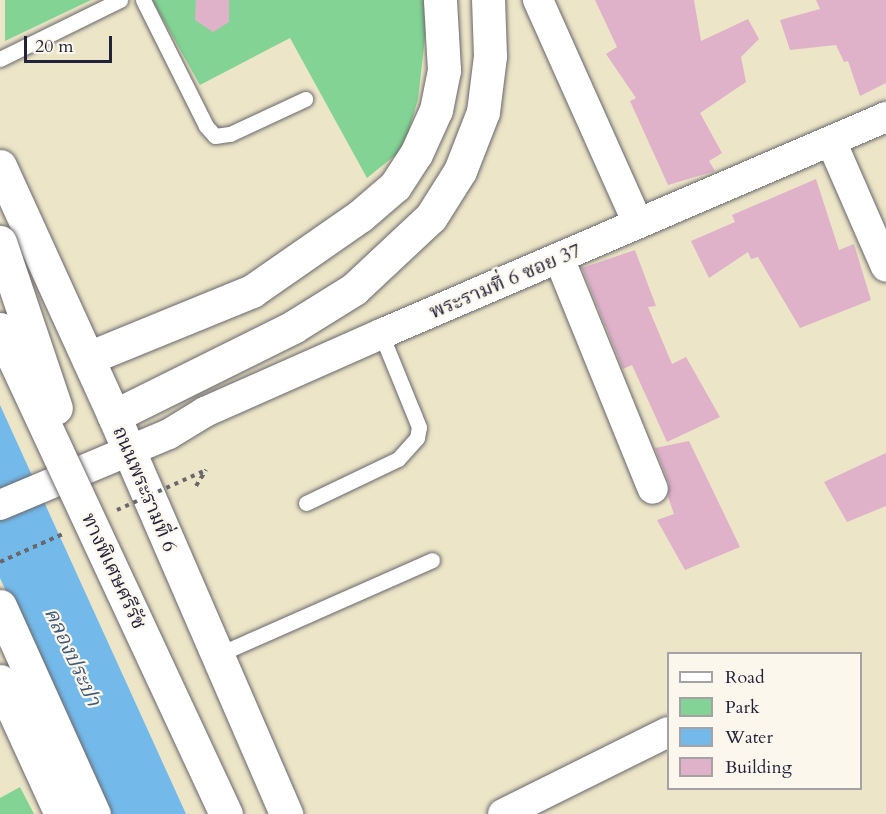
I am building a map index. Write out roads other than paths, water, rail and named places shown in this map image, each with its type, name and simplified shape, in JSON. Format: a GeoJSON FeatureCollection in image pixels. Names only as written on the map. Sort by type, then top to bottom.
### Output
{"type":"FeatureCollection","features":[{"type":"Feature","properties":{"kind":"main road"},"geometry":{"type":"LineString","coordinates":[[88,358],[252,291],[360,216],[395,186],[416,154],[435,110],[444,70],[440,0]]}},
{"type":"Feature","properties":{"kind":"main road"},"geometry":{"type":"LineString","coordinates":[[114,416],[293,327],[354,289],[398,253],[431,217],[460,171],[483,112],[490,56],[488,0]]}},
{"type":"Feature","properties":{"kind":"main road","name":"ถนนพระรามที่ 6"},"geometry":{"type":"LineString","coordinates":[[0,166],[114,416],[286,814]]}},
{"type":"Feature","properties":{"kind":"main road"},"geometry":{"type":"LineString","coordinates":[[0,242],[52,392],[83,504]]}},
{"type":"Feature","properties":{"kind":"main road","name":"ทางพิเศษศรีรัช"},"geometry":{"type":"LineString","coordinates":[[0,329],[226,814]]}},
{"type":"Feature","properties":{"kind":"main road"},"geometry":{"type":"LineString","coordinates":[[0,606],[94,814]]}},
{"type":"Feature","properties":{"kind":"main road"},"geometry":{"type":"LineString","coordinates":[[0,681],[61,814]]}},
{"type":"Feature","properties":{"kind":"street"},"geometry":{"type":"LineString","coordinates":[[538,0],[638,224]]}},
{"type":"Feature","properties":{"kind":"street","name":"พระรามที่ 6 ซอย 37"},"geometry":{"type":"LineString","coordinates":[[0,505],[169,434],[205,412],[381,334],[886,117]]}},
{"type":"Feature","properties":{"kind":"street"},"geometry":{"type":"LineString","coordinates":[[831,141],[886,267]]}},
{"type":"Feature","properties":{"kind":"street"},"geometry":{"type":"LineString","coordinates":[[559,258],[653,489]]}},
{"type":"Feature","properties":{"kind":"street"},"geometry":{"type":"LineString","coordinates":[[503,814],[667,733]]}},
{"type":"Feature","properties":{"kind":"lane"},"geometry":{"type":"LineString","coordinates":[[0,59],[120,0]]}},
{"type":"Feature","properties":{"kind":"lane"},"geometry":{"type":"LineString","coordinates":[[143,0],[206,126],[216,136],[230,134],[305,99]]}},
{"type":"Feature","properties":{"kind":"lane"},"geometry":{"type":"LineString","coordinates":[[306,503],[398,459],[417,438],[419,427],[381,334]]}},
{"type":"Feature","properties":{"kind":"lane"},"geometry":{"type":"LineString","coordinates":[[217,655],[432,560]]}},
{"type":"Feature","properties":{"kind":"water","name":"คลองประปา"},"geometry":{"type":"Polygon","coordinates":[[[0,405],[186,814],[107,814],[0,578],[0,405]]]}}]}
